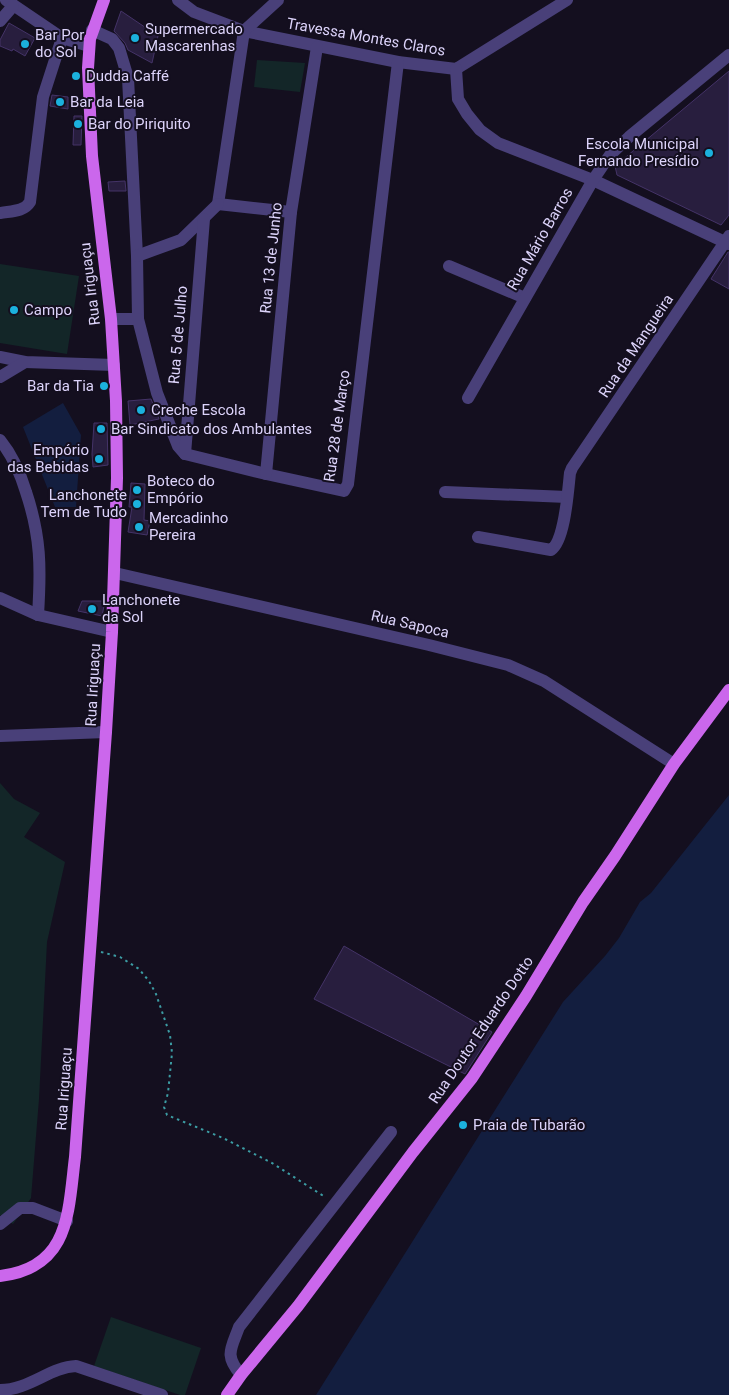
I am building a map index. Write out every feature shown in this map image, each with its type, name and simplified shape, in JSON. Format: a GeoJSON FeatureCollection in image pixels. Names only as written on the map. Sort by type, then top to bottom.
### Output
{"type":"FeatureCollection","features":[{"type":"Feature","properties":{"kind":"main road","name":"Rua Iriguaçu"},"geometry":{"type":"LineString","coordinates":[[0,1276],[20,1272],[37,1265],[53,1252],[67,1221],[75,1157],[106,732],[112,632],[117,478],[111,319],[92,156],[88,68],[92,30],[104,0]]}},
{"type":"Feature","properties":{"kind":"main road","name":"Rua Doutor Eduardo Dotto"},"geometry":{"type":"LineString","coordinates":[[227,1395],[241,1375],[298,1306],[413,1152],[472,1078],[526,996],[583,902],[674,764],[729,690]]}},
{"type":"Feature","properties":{"kind":"street","name":"Travessa Montes Claros"},"geometry":{"type":"LineString","coordinates":[[178,0],[194,12],[244,31],[398,62],[456,69],[567,0]]}},
{"type":"Feature","properties":{"kind":"street"},"geometry":{"type":"LineString","coordinates":[[137,256],[181,240],[218,204],[244,31],[278,0]]}},
{"type":"Feature","properties":{"kind":"street"},"geometry":{"type":"LineString","coordinates":[[0,21],[10,3],[62,38],[89,46]]}},
{"type":"Feature","properties":{"kind":"street"},"geometry":{"type":"LineString","coordinates":[[92,30],[112,39],[119,48],[128,78],[137,256],[138,319],[157,393],[178,446],[185,454]]}},
{"type":"Feature","properties":{"kind":"street"},"geometry":{"type":"LineString","coordinates":[[0,213],[22,210],[30,202],[43,97],[62,38]]}},
{"type":"Feature","properties":{"kind":"street","name":"Rua 13 de Junho"},"geometry":{"type":"LineString","coordinates":[[266,474],[291,212],[317,47]]}},
{"type":"Feature","properties":{"kind":"street","name":"Rua Mário Barros"},"geometry":{"type":"LineString","coordinates":[[468,398],[593,180],[610,155],[729,54]]}},
{"type":"Feature","properties":{"kind":"street","name":"Rua 28 de Março"},"geometry":{"type":"LineString","coordinates":[[185,454],[342,492],[346,489],[398,62]]}},
{"type":"Feature","properties":{"kind":"street"},"geometry":{"type":"LineString","coordinates":[[456,69],[458,99],[480,130],[498,143],[593,180],[728,241]]}},
{"type":"Feature","properties":{"kind":"street"},"geometry":{"type":"LineString","coordinates":[[218,204],[291,212]]}},
{"type":"Feature","properties":{"kind":"street","name":"Rua 5 de Julho"},"geometry":{"type":"LineString","coordinates":[[185,454],[204,219]]}},
{"type":"Feature","properties":{"kind":"street","name":"Rua da Mangueira"},"geometry":{"type":"LineString","coordinates":[[567,497],[570,474],[728,241]]}},
{"type":"Feature","properties":{"kind":"street"},"geometry":{"type":"LineString","coordinates":[[448,266],[525,298]]}},
{"type":"Feature","properties":{"kind":"street"},"geometry":{"type":"LineString","coordinates":[[111,319],[138,319]]}},
{"type":"Feature","properties":{"kind":"street"},"geometry":{"type":"LineString","coordinates":[[0,357],[25,362],[114,365]]}},
{"type":"Feature","properties":{"kind":"street"},"geometry":{"type":"LineString","coordinates":[[0,377],[25,362]]}},
{"type":"Feature","properties":{"kind":"street"},"geometry":{"type":"LineString","coordinates":[[0,440],[15,461],[35,519],[40,570],[38,615]]}},
{"type":"Feature","properties":{"kind":"street"},"geometry":{"type":"LineString","coordinates":[[445,492],[567,497],[560,538],[558,544],[551,550],[478,537]]}},
{"type":"Feature","properties":{"kind":"street","name":"Rua Sapoca"},"geometry":{"type":"LineString","coordinates":[[114,573],[429,644],[508,665],[544,682],[674,764]]}},
{"type":"Feature","properties":{"kind":"street"},"geometry":{"type":"LineString","coordinates":[[0,598],[38,615],[112,632]]}},
{"type":"Feature","properties":{"kind":"street"},"geometry":{"type":"LineString","coordinates":[[0,736],[106,732]]}},
{"type":"Feature","properties":{"kind":"street"},"geometry":{"type":"LineString","coordinates":[[241,1375],[233,1365],[230,1354],[239,1327],[392,1132]]}},
{"type":"Feature","properties":{"kind":"street"},"geometry":{"type":"LineString","coordinates":[[0,1224],[20,1208],[33,1208],[67,1221]]}},
{"type":"Feature","properties":{"kind":"street"},"geometry":{"type":"LineString","coordinates":[[0,1390],[20,1387],[66,1366],[76,1366],[162,1395]]}},
{"type":"Feature","properties":{"kind":"path"},"geometry":{"type":"LineString","coordinates":[[91,949],[120,957],[139,969],[149,981],[156,994],[170,1035],[172,1053],[168,1093],[164,1107],[168,1114],[223,1138],[272,1163],[335,1204]]}},
{"type":"Feature","properties":{"kind":"green space"},"geometry":{"type":"Polygon","coordinates":[[[257,60],[305,63],[300,92],[254,87],[257,60]]]}},
{"type":"Feature","properties":{"kind":"green space"},"geometry":{"type":"Polygon","coordinates":[[[0,264],[79,276],[67,354],[0,343],[0,264]]]}},
{"type":"Feature","properties":{"kind":"green space"},"geometry":{"type":"Polygon","coordinates":[[[0,783],[14,799],[40,813],[24,837],[65,862],[47,942],[39,1099],[31,1198],[13,1224],[0,1215],[0,783]]]}},
{"type":"Feature","properties":{"kind":"green space"},"geometry":{"type":"Polygon","coordinates":[[[111,1317],[201,1348],[185,1395],[180,1395],[94,1366],[111,1317]]]}},
{"type":"Feature","properties":{"kind":"water"},"geometry":{"type":"Polygon","coordinates":[[[63,403],[81,435],[76,507],[55,507],[23,427],[63,403]]]}},
{"type":"Feature","properties":{"kind":"water"},"geometry":{"type":"Polygon","coordinates":[[[729,795],[729,1395],[316,1395],[563,1002],[605,956],[619,938],[640,902],[651,893],[729,795]]]}},
{"type":"Feature","properties":{"kind":"building"},"geometry":{"type":"Polygon","coordinates":[[[121,11],[158,36],[152,63],[128,50],[125,43],[114,31],[121,11]]]}},
{"type":"Feature","properties":{"kind":"building"},"geometry":{"type":"Polygon","coordinates":[[[9,23],[35,38],[25,56],[13,49],[12,51],[0,46],[0,40],[9,23]]]}},
{"type":"Feature","properties":{"kind":"building"},"geometry":{"type":"Polygon","coordinates":[[[729,71],[729,215],[721,225],[617,175],[615,166],[729,71]]]}},
{"type":"Feature","properties":{"kind":"building"},"geometry":{"type":"Polygon","coordinates":[[[52,95],[68,97],[68,109],[50,106],[52,95]]]}},
{"type":"Feature","properties":{"kind":"building"},"geometry":{"type":"Polygon","coordinates":[[[74,116],[82,116],[81,145],[73,145],[74,116]]]}},
{"type":"Feature","properties":{"kind":"building"},"geometry":{"type":"Polygon","coordinates":[[[125,181],[126,191],[109,191],[108,182],[125,181]]]}},
{"type":"Feature","properties":{"kind":"building"},"geometry":{"type":"Polygon","coordinates":[[[729,252],[729,289],[711,279],[729,252]]]}},
{"type":"Feature","properties":{"kind":"building"},"geometry":{"type":"Polygon","coordinates":[[[151,399],[159,419],[130,425],[128,401],[151,399]]]}},
{"type":"Feature","properties":{"kind":"building"},"geometry":{"type":"Polygon","coordinates":[[[94,423],[107,423],[108,465],[93,467],[94,423]]]}},
{"type":"Feature","properties":{"kind":"building"},"geometry":{"type":"Polygon","coordinates":[[[131,483],[145,484],[144,520],[150,521],[147,535],[128,532],[132,507],[129,507],[131,483]]]}},
{"type":"Feature","properties":{"kind":"building"},"geometry":{"type":"Polygon","coordinates":[[[82,601],[105,601],[102,616],[78,611],[82,601]]]}},
{"type":"Feature","properties":{"kind":"building"},"geometry":{"type":"Polygon","coordinates":[[[344,946],[492,1032],[465,1074],[314,999],[344,946]]]}},
{"type":"Feature","properties":{"kind":"place","name":"Supermercado Mascarenhas"},"geometry":{"type":"Point","coordinates":[135,38]}},
{"type":"Feature","properties":{"kind":"place","name":"Bar Por do Sol"},"geometry":{"type":"Point","coordinates":[25,44]}},
{"type":"Feature","properties":{"kind":"place","name":"Dudda Caffé"},"geometry":{"type":"Point","coordinates":[76,76]}},
{"type":"Feature","properties":{"kind":"place","name":"Bar da Leia"},"geometry":{"type":"Point","coordinates":[60,102]}},
{"type":"Feature","properties":{"kind":"place","name":"Bar do Piriquito"},"geometry":{"type":"Point","coordinates":[78,124]}},
{"type":"Feature","properties":{"kind":"place","name":"Escola Municipal Fernando Presídio"},"geometry":{"type":"Point","coordinates":[709,153]}},
{"type":"Feature","properties":{"kind":"place","name":"Campo"},"geometry":{"type":"Point","coordinates":[14,310]}},
{"type":"Feature","properties":{"kind":"place","name":"Bar da Tia"},"geometry":{"type":"Point","coordinates":[104,386]}},
{"type":"Feature","properties":{"kind":"place","name":"Creche Escola"},"geometry":{"type":"Point","coordinates":[141,410]}},
{"type":"Feature","properties":{"kind":"place","name":"Bar Sindicato dos Ambulantes"},"geometry":{"type":"Point","coordinates":[101,429]}},
{"type":"Feature","properties":{"kind":"place","name":"Empório das Bebidas"},"geometry":{"type":"Point","coordinates":[99,459]}},
{"type":"Feature","properties":{"kind":"place","name":"Boteco do Empório"},"geometry":{"type":"Point","coordinates":[137,490]}},
{"type":"Feature","properties":{"kind":"place","name":"Lanchonete Tem de Tudo"},"geometry":{"type":"Point","coordinates":[137,504]}},
{"type":"Feature","properties":{"kind":"place","name":"Mercadinho Pereira"},"geometry":{"type":"Point","coordinates":[139,527]}},
{"type":"Feature","properties":{"kind":"place","name":"Lanchonete da Sol"},"geometry":{"type":"Point","coordinates":[92,609]}},
{"type":"Feature","properties":{"kind":"place","name":"Praia de Tubarão"},"geometry":{"type":"Point","coordinates":[463,1125]}}]}
